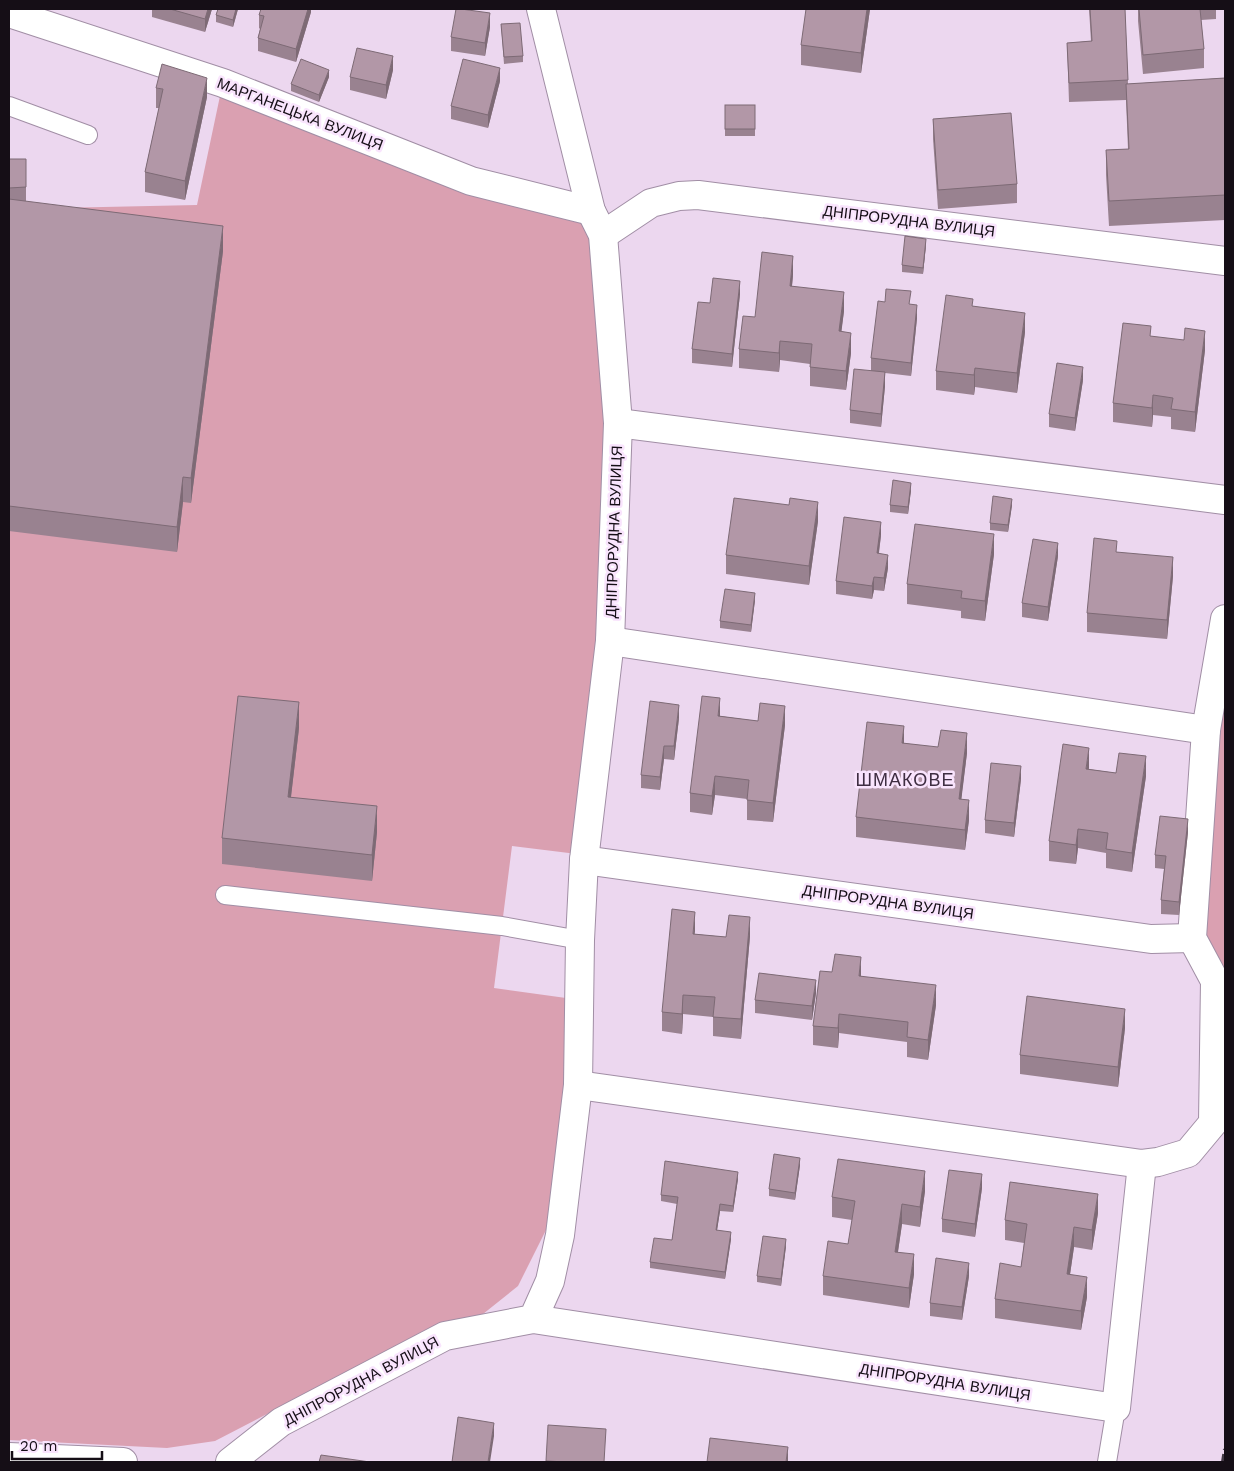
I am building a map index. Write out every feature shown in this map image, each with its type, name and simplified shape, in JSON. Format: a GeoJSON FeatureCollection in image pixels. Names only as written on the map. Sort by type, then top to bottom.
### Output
{"type":"FeatureCollection","features":[{"type":"Feature","properties":{"kind":"street","name":"ДНІПРОРУДНА ВУЛИЦЯ"},"geometry":{"type":"LineString","coordinates":[[533,1319],[550,1282],[560,1235],[578,1085],[580,940],[584,860],[610,641],[618,422],[603,235],[591,210],[541,9]]}},
{"type":"Feature","properties":{"kind":"street","name":"МАРГАНЕЦЬКА ВУЛИЦЯ"},"geometry":{"type":"LineString","coordinates":[[9,13],[222,83],[471,181],[591,210]]}},
{"type":"Feature","properties":{"kind":"street","name":"ДНІПРОРУДНА ВУЛИЦЯ"},"geometry":{"type":"LineString","coordinates":[[603,235],[651,203],[679,196],[698,195],[1225,261]]}},
{"type":"Feature","properties":{"kind":"street","name":"ДНІПРОРУДНА ВУЛИЦЯ"},"geometry":{"type":"LineString","coordinates":[[618,422],[1225,500]]}},
{"type":"Feature","properties":{"kind":"street"},"geometry":{"type":"LineString","coordinates":[[578,1085],[1142,1164],[1158,1162],[1188,1153],[1213,1123],[1215,981],[1192,938],[1206,730],[1225,619]]}},
{"type":"Feature","properties":{"kind":"street"},"geometry":{"type":"LineString","coordinates":[[610,641],[1206,730]]}},
{"type":"Feature","properties":{"kind":"street","name":"ДНІПРОРУДНА ВУЛИЦЯ"},"geometry":{"type":"LineString","coordinates":[[584,860],[1151,939],[1192,938]]}},
{"type":"Feature","properties":{"kind":"street"},"geometry":{"type":"LineString","coordinates":[[1116,1408],[1142,1164]]}},
{"type":"Feature","properties":{"kind":"street","name":"ДНІПРОРУДНА ВУЛИЦЯ"},"geometry":{"type":"LineString","coordinates":[[230,1462],[281,1422],[445,1336],[533,1319],[1116,1408]]}},
{"type":"Feature","properties":{"kind":"street"},"geometry":{"type":"LineString","coordinates":[[9,1457],[123,1462]]}},
{"type":"Feature","properties":{"kind":"lane"},"geometry":{"type":"LineString","coordinates":[[9,106],[88,135]]}},
{"type":"Feature","properties":{"kind":"lane"},"geometry":{"type":"LineString","coordinates":[[226,895],[502,926],[580,940]]}},
{"type":"Feature","properties":{"kind":"lane"},"geometry":{"type":"LineString","coordinates":[[1107,1462],[1116,1408]]}},
{"type":"Feature","properties":{"kind":"shaded area"},"geometry":{"type":"Polygon","coordinates":[[[220,96],[582,221],[596,250],[610,421],[601,636],[577,854],[512,846],[494,988],[566,998],[564,1097],[546,1230],[518,1286],[483,1314],[440,1324],[215,1441],[167,1448],[9,1440],[9,209],[197,205],[220,96]]]}},
{"type":"Feature","properties":{"kind":"shaded area"},"geometry":{"type":"Polygon","coordinates":[[[1225,677],[1225,1003],[1205,937],[1216,730],[1225,677]]]}},
{"type":"Feature","properties":{"kind":"building"},"geometry":{"type":"Polygon","coordinates":[[[170,9],[208,9],[205,19],[170,9]]]}},
{"type":"Feature","properties":{"kind":"building"},"geometry":{"type":"Polygon","coordinates":[[[218,9],[236,9],[233,20],[216,15],[218,9]]]}},
{"type":"Feature","properties":{"kind":"building"},"geometry":{"type":"Polygon","coordinates":[[[261,9],[308,9],[296,49],[258,38],[264,16],[259,15],[261,9]]]}},
{"type":"Feature","properties":{"kind":"building"},"geometry":{"type":"Polygon","coordinates":[[[456,9],[490,13],[485,43],[451,37],[456,9]]]}},
{"type":"Feature","properties":{"kind":"building"},"geometry":{"type":"Polygon","coordinates":[[[806,9],[867,9],[861,53],[801,45],[806,9]]]}},
{"type":"Feature","properties":{"kind":"building"},"geometry":{"type":"Polygon","coordinates":[[[1090,9],[1125,9],[1128,80],[1069,83],[1067,43],[1092,41],[1090,9]]]}},
{"type":"Feature","properties":{"kind":"building"},"geometry":{"type":"Polygon","coordinates":[[[1139,9],[1200,9],[1204,49],[1143,55],[1139,9]]]}},
{"type":"Feature","properties":{"kind":"building"},"geometry":{"type":"Polygon","coordinates":[[[520,23],[523,56],[504,57],[501,24],[520,23]]]}},
{"type":"Feature","properties":{"kind":"building"},"geometry":{"type":"Polygon","coordinates":[[[357,48],[393,56],[386,85],[350,77],[357,48]]]}},
{"type":"Feature","properties":{"kind":"building"},"geometry":{"type":"Polygon","coordinates":[[[301,59],[329,70],[319,95],[291,84],[301,59]]]}},
{"type":"Feature","properties":{"kind":"building"},"geometry":{"type":"Polygon","coordinates":[[[463,59],[500,68],[488,115],[451,106],[463,59]]]}},
{"type":"Feature","properties":{"kind":"building"},"geometry":{"type":"Polygon","coordinates":[[[162,64],[207,78],[185,181],[145,172],[163,89],[156,88],[162,64]]]}},
{"type":"Feature","properties":{"kind":"building"},"geometry":{"type":"Polygon","coordinates":[[[1225,78],[1225,195],[1109,201],[1106,150],[1129,149],[1126,84],[1225,78]]]}},
{"type":"Feature","properties":{"kind":"building"},"geometry":{"type":"Polygon","coordinates":[[[725,105],[755,105],[755,129],[725,129],[725,105]]]}},
{"type":"Feature","properties":{"kind":"building"},"geometry":{"type":"Polygon","coordinates":[[[1011,113],[1017,184],[938,190],[933,119],[1011,113]]]}},
{"type":"Feature","properties":{"kind":"building"},"geometry":{"type":"Polygon","coordinates":[[[9,159],[26,159],[26,187],[9,188],[9,159]]]}},
{"type":"Feature","properties":{"kind":"building"},"geometry":{"type":"Polygon","coordinates":[[[9,199],[223,226],[191,478],[183,477],[177,527],[9,506],[9,199]]]}},
{"type":"Feature","properties":{"kind":"building"},"geometry":{"type":"Polygon","coordinates":[[[905,236],[926,239],[923,268],[902,265],[905,236]]]}},
{"type":"Feature","properties":{"kind":"building"},"geometry":{"type":"Polygon","coordinates":[[[762,252],[793,256],[790,286],[844,292],[839,331],[851,333],[846,371],[810,367],[812,344],[780,341],[779,353],[739,349],[743,316],[755,317],[762,252]]]}},
{"type":"Feature","properties":{"kind":"building"},"geometry":{"type":"Polygon","coordinates":[[[713,278],[740,281],[732,354],[692,349],[698,302],[710,303],[713,278]]]}},
{"type":"Feature","properties":{"kind":"building"},"geometry":{"type":"Polygon","coordinates":[[[886,289],[911,291],[909,304],[917,305],[911,363],[871,358],[878,301],[885,302],[886,289]]]}},
{"type":"Feature","properties":{"kind":"building"},"geometry":{"type":"Polygon","coordinates":[[[946,295],[973,299],[972,306],[1025,313],[1017,373],[975,368],[974,375],[936,371],[946,295]]]}},
{"type":"Feature","properties":{"kind":"building"},"geometry":{"type":"Polygon","coordinates":[[[1123,323],[1151,326],[1150,336],[1184,340],[1185,328],[1205,331],[1195,412],[1171,409],[1173,398],[1153,395],[1152,408],[1113,403],[1123,323]]]}},
{"type":"Feature","properties":{"kind":"building"},"geometry":{"type":"Polygon","coordinates":[[[1057,363],[1083,367],[1075,418],[1049,414],[1057,363]]]}},
{"type":"Feature","properties":{"kind":"building"},"geometry":{"type":"Polygon","coordinates":[[[854,369],[885,372],[881,414],[850,410],[854,369]]]}},
{"type":"Feature","properties":{"kind":"building"},"geometry":{"type":"Polygon","coordinates":[[[893,480],[911,483],[908,507],[890,505],[893,480]]]}},
{"type":"Feature","properties":{"kind":"building"},"geometry":{"type":"Polygon","coordinates":[[[993,496],[1012,499],[1008,525],[990,523],[993,496]]]}},
{"type":"Feature","properties":{"kind":"building"},"geometry":{"type":"Polygon","coordinates":[[[734,498],[789,505],[790,498],[818,502],[809,566],[726,555],[734,498]]]}},
{"type":"Feature","properties":{"kind":"building"},"geometry":{"type":"Polygon","coordinates":[[[844,517],[881,522],[877,553],[888,555],[884,578],[874,577],[872,586],[836,581],[844,517]]]}},
{"type":"Feature","properties":{"kind":"building"},"geometry":{"type":"Polygon","coordinates":[[[915,524],[994,534],[985,601],[961,598],[962,591],[907,584],[915,524]]]}},
{"type":"Feature","properties":{"kind":"building"},"geometry":{"type":"Polygon","coordinates":[[[1094,538],[1117,541],[1116,552],[1173,557],[1167,620],[1087,613],[1094,538]]]}},
{"type":"Feature","properties":{"kind":"building"},"geometry":{"type":"Polygon","coordinates":[[[1033,539],[1058,543],[1048,607],[1022,603],[1033,539]]]}},
{"type":"Feature","properties":{"kind":"building"},"geometry":{"type":"Polygon","coordinates":[[[725,589],[755,593],[751,625],[720,621],[725,589]]]}},
{"type":"Feature","properties":{"kind":"building"},"geometry":{"type":"Polygon","coordinates":[[[238,696],[299,702],[288,797],[377,806],[372,855],[222,838],[238,696]]]}},
{"type":"Feature","properties":{"kind":"building"},"geometry":{"type":"Polygon","coordinates":[[[702,696],[720,698],[718,716],[758,721],[760,703],[785,706],[773,803],[747,800],[749,780],[715,776],[712,796],[690,793],[702,696]]]}},
{"type":"Feature","properties":{"kind":"building"},"geometry":{"type":"Polygon","coordinates":[[[650,701],[679,705],[674,746],[664,746],[660,777],[641,775],[650,701]]]}},
{"type":"Feature","properties":{"kind":"building"},"geometry":{"type":"Polygon","coordinates":[[[867,722],[904,726],[902,743],[938,747],[941,730],[967,733],[959,799],[969,800],[965,830],[856,817],[867,722]]]}},
{"type":"Feature","properties":{"kind":"building"},"geometry":{"type":"Polygon","coordinates":[[[1063,744],[1089,748],[1086,769],[1116,773],[1119,753],[1146,756],[1132,853],[1106,849],[1108,833],[1078,829],[1076,845],[1049,841],[1063,744]]]}},
{"type":"Feature","properties":{"kind":"building"},"geometry":{"type":"Polygon","coordinates":[[[991,763],[1021,766],[1014,823],[985,820],[991,763]]]}},
{"type":"Feature","properties":{"kind":"building"},"geometry":{"type":"Polygon","coordinates":[[[1160,816],[1188,819],[1179,902],[1161,900],[1166,856],[1155,855],[1160,816]]]}},
{"type":"Feature","properties":{"kind":"building"},"geometry":{"type":"Polygon","coordinates":[[[672,909],[695,912],[693,934],[726,937],[729,915],[750,917],[741,1019],[713,1017],[715,997],[683,995],[682,1014],[662,1012],[672,909]]]}},
{"type":"Feature","properties":{"kind":"building"},"geometry":{"type":"Polygon","coordinates":[[[835,954],[861,957],[859,976],[936,985],[928,1040],[907,1037],[908,1022],[839,1014],[838,1028],[813,1026],[820,971],[832,972],[835,954]]]}},
{"type":"Feature","properties":{"kind":"building"},"geometry":{"type":"Polygon","coordinates":[[[759,973],[816,980],[812,1006],[755,1000],[759,973]]]}},
{"type":"Feature","properties":{"kind":"building"},"geometry":{"type":"Polygon","coordinates":[[[1027,996],[1125,1009],[1118,1067],[1020,1055],[1027,996]]]}},
{"type":"Feature","properties":{"kind":"building"},"geometry":{"type":"Polygon","coordinates":[[[774,1154],[800,1158],[795,1193],[769,1189],[774,1154]]]}},
{"type":"Feature","properties":{"kind":"building"},"geometry":{"type":"Polygon","coordinates":[[[838,1159],[925,1171],[920,1207],[902,1204],[895,1252],[914,1254],[909,1288],[823,1276],[828,1241],[848,1244],[855,1201],[832,1197],[838,1159]]]}},
{"type":"Feature","properties":{"kind":"building"},"geometry":{"type":"Polygon","coordinates":[[[665,1161],[738,1172],[733,1206],[720,1204],[716,1230],[731,1232],[725,1272],[650,1262],[654,1238],[672,1240],[678,1197],[661,1195],[665,1161]]]}},
{"type":"Feature","properties":{"kind":"building"},"geometry":{"type":"Polygon","coordinates":[[[949,1170],[982,1174],[975,1224],[942,1219],[949,1170]]]}},
{"type":"Feature","properties":{"kind":"building"},"geometry":{"type":"Polygon","coordinates":[[[1010,1182],[1098,1194],[1092,1230],[1074,1227],[1067,1274],[1087,1277],[1081,1311],[995,1299],[1000,1263],[1021,1267],[1027,1224],[1005,1220],[1010,1182]]]}},
{"type":"Feature","properties":{"kind":"building"},"geometry":{"type":"Polygon","coordinates":[[[763,1236],[786,1239],[781,1279],[757,1276],[763,1236]]]}},
{"type":"Feature","properties":{"kind":"building"},"geometry":{"type":"Polygon","coordinates":[[[936,1258],[969,1263],[962,1307],[930,1303],[936,1258]]]}},
{"type":"Feature","properties":{"kind":"building"},"geometry":{"type":"Polygon","coordinates":[[[458,1417],[494,1423],[488,1462],[452,1462],[458,1417]]]}},
{"type":"Feature","properties":{"kind":"building"},"geometry":{"type":"Polygon","coordinates":[[[548,1425],[606,1429],[604,1462],[546,1461],[548,1425]]]}},
{"type":"Feature","properties":{"kind":"building"},"geometry":{"type":"Polygon","coordinates":[[[710,1438],[788,1447],[786,1462],[707,1462],[710,1438]]]}},
{"type":"Feature","properties":{"kind":"building"},"geometry":{"type":"Polygon","coordinates":[[[321,1455],[370,1462],[319,1462],[321,1455]]]}},
{"type":"Feature","properties":{"kind":"railway"},"geometry":{"type":"LineString","coordinates":[[1223,1462],[1225,1449]]}},
{"type":"Feature","properties":{"kind":"district","name":"ШМАКОВЕ"},"geometry":{"type":"Point","coordinates":[905,779]}}]}
